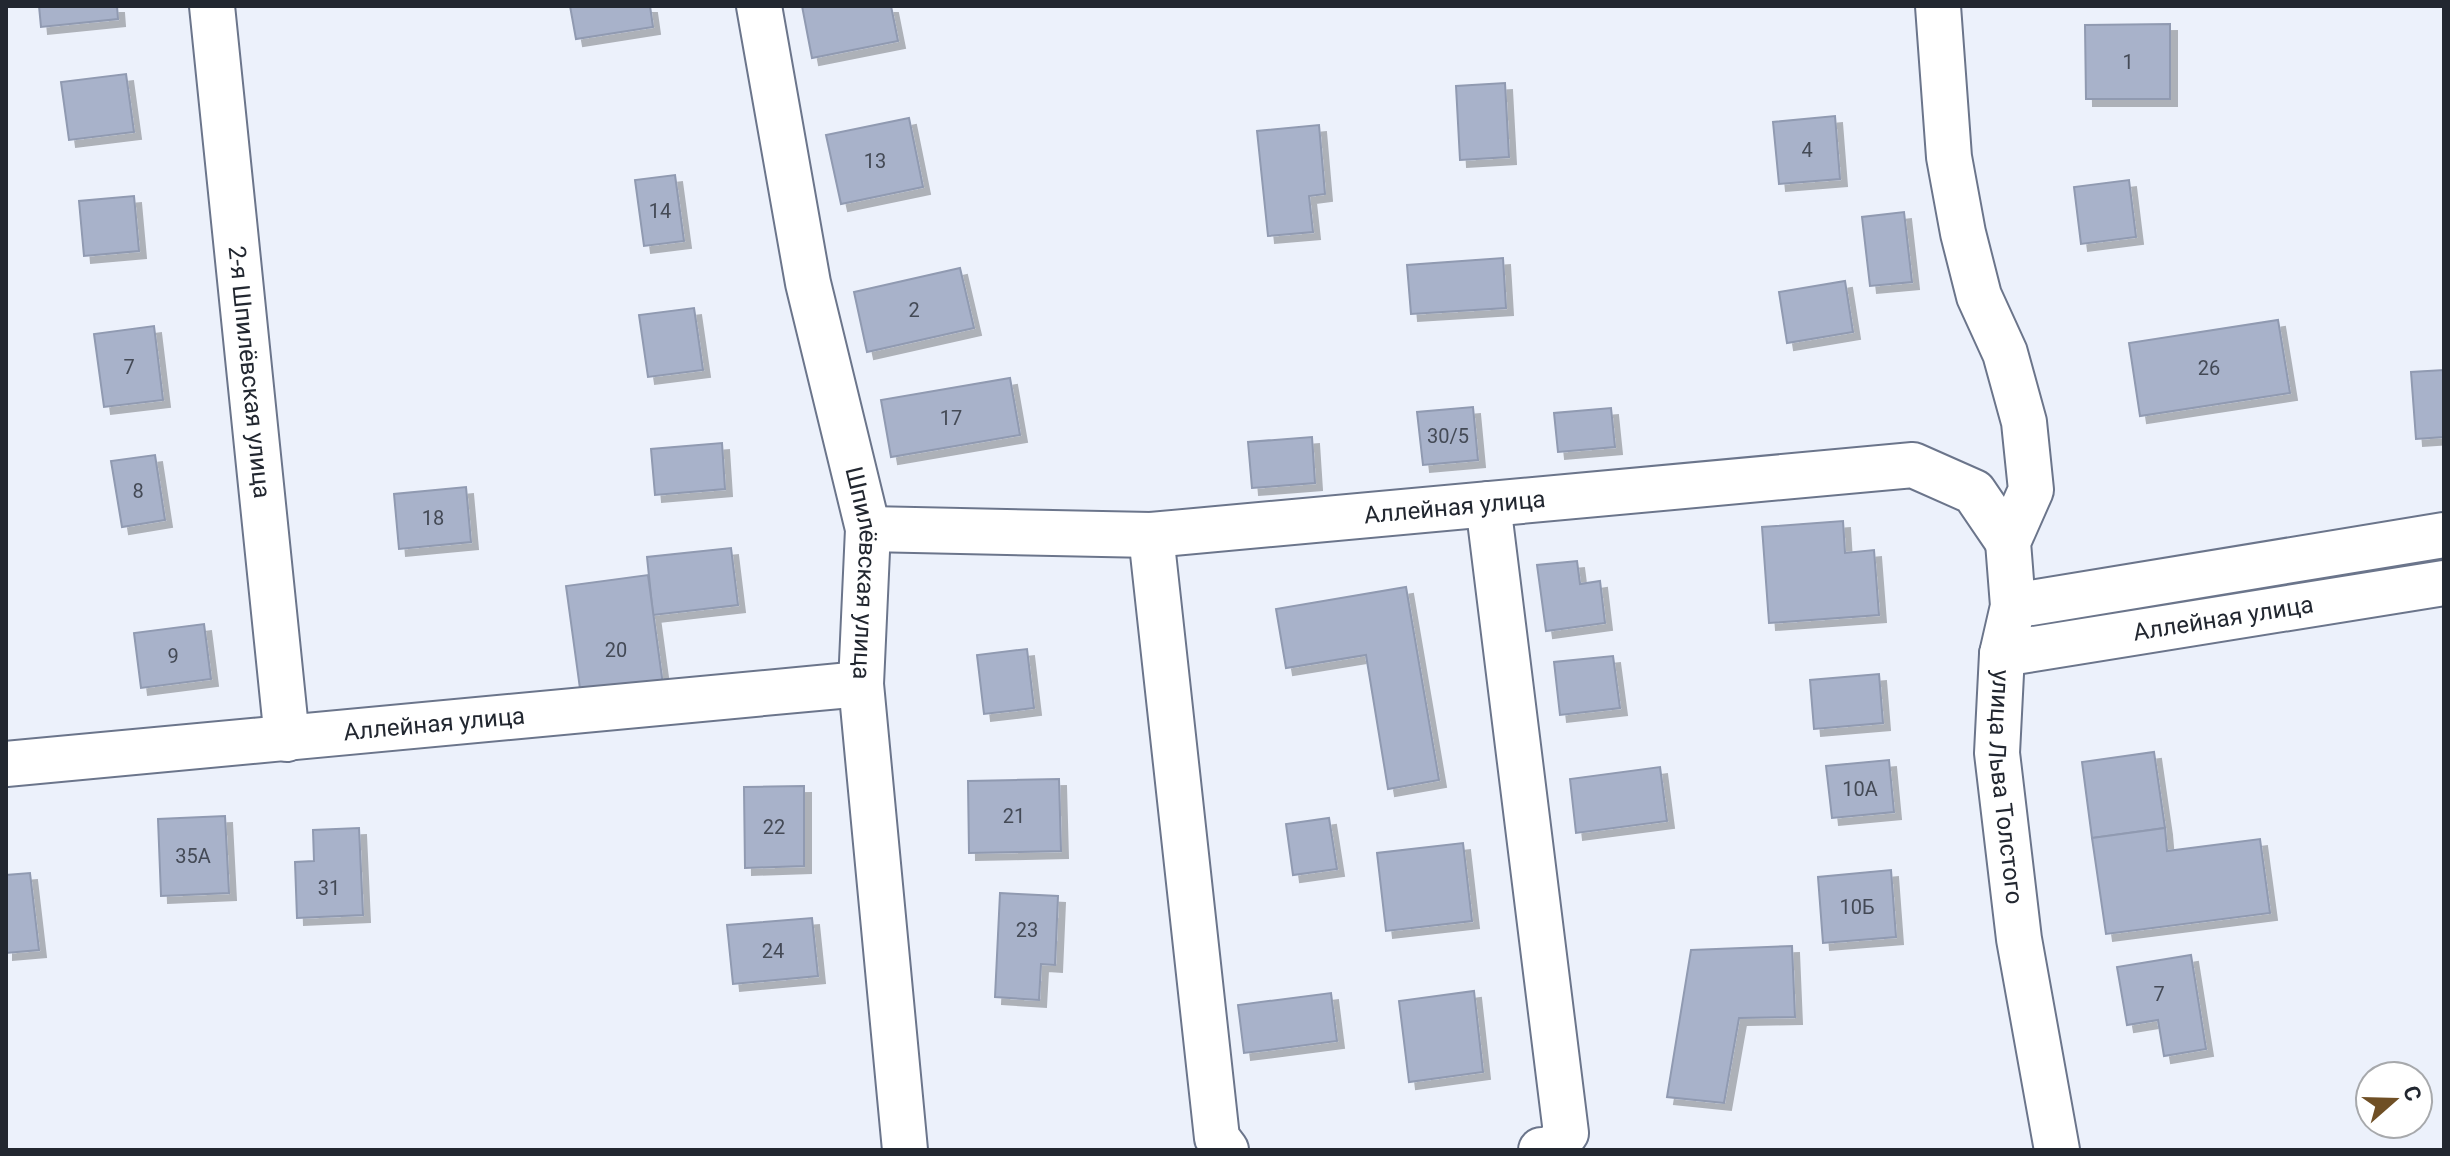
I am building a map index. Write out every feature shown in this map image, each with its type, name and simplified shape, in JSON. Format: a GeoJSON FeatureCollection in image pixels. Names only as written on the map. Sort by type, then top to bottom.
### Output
{"type":"FeatureCollection","features":[{"type":"Feature","properties":{"kind":"street","name":"2-я Шпилёвская улица"},"geometry":{"type":"LineString","coordinates":[[212,6],[287,739]]}},
{"type":"Feature","properties":{"kind":"street","name":"Шпилёвская улица"},"geometry":{"type":"LineString","coordinates":[[759,6],[808,283],[868,529],[861,684],[905,1150]]}},
{"type":"Feature","properties":{"kind":"street","name":"улица Льва Толстого"},"geometry":{"type":"LineString","coordinates":[[1938,6],[1949,157],[1963,233],[1979,296],[2005,353],[2024,422],[2031,490],[2008,542],[2013,606],[2002,654],[1997,753],[2019,939],[2057,1150]]}},
{"type":"Feature","properties":{"kind":"street","name":"Аллейная улица"},"geometry":{"type":"LineString","coordinates":[[868,529],[1151,535],[1913,465],[1974,492],[2008,542]]}},
{"type":"Feature","properties":{"kind":"street"},"geometry":{"type":"LineString","coordinates":[[1488,504],[1566,1133],[1553,1150],[1541,1150]]}},
{"type":"Feature","properties":{"kind":"street"},"geometry":{"type":"LineString","coordinates":[[1151,535],[1217,1138],[1226,1150]]}},
{"type":"Feature","properties":{"kind":"street","name":"Аллейная улица"},"geometry":{"type":"LineString","coordinates":[[2013,606],[2444,535]]}},
{"type":"Feature","properties":{"kind":"street","name":"Аллейная улица"},"geometry":{"type":"LineString","coordinates":[[2002,654],[2444,583]]}},
{"type":"Feature","properties":{"kind":"street","name":"Аллейная улица"},"geometry":{"type":"LineString","coordinates":[[6,764],[861,684]]}},
{"type":"Feature","properties":{"kind":"building"},"geometry":{"type":"Polygon","coordinates":[[[39,6],[117,6],[118,19],[41,27],[39,6]]]}},
{"type":"Feature","properties":{"kind":"building"},"geometry":{"type":"Polygon","coordinates":[[[570,6],[650,6],[653,27],[576,39],[570,6]]]}},
{"type":"Feature","properties":{"kind":"building"},"geometry":{"type":"Polygon","coordinates":[[[802,6],[891,6],[898,41],[812,58],[802,6]]]}},
{"type":"Feature","properties":{"kind":"building"},"geometry":{"type":"Polygon","coordinates":[[[2170,24],[2170,99],[2086,99],[2085,25],[2170,24]]]}},
{"type":"Feature","properties":{"kind":"building"},"geometry":{"type":"Polygon","coordinates":[[[126,74],[134,132],[69,140],[61,82],[126,74]]]}},
{"type":"Feature","properties":{"kind":"building"},"geometry":{"type":"Polygon","coordinates":[[[1505,83],[1509,157],[1460,160],[1456,86],[1505,83]]]}},
{"type":"Feature","properties":{"kind":"building"},"geometry":{"type":"Polygon","coordinates":[[[1835,116],[1840,179],[1779,184],[1773,122],[1835,116]]]}},
{"type":"Feature","properties":{"kind":"building"},"geometry":{"type":"Polygon","coordinates":[[[909,118],[923,187],[841,204],[826,135],[909,118]]]}},
{"type":"Feature","properties":{"kind":"building"},"geometry":{"type":"Polygon","coordinates":[[[1319,125],[1325,194],[1309,196],[1313,232],[1268,236],[1257,131],[1319,125]]]}},
{"type":"Feature","properties":{"kind":"building"},"geometry":{"type":"Polygon","coordinates":[[[675,175],[684,241],[644,246],[635,180],[675,175]]]}},
{"type":"Feature","properties":{"kind":"building"},"geometry":{"type":"Polygon","coordinates":[[[2129,180],[2136,237],[2081,244],[2074,187],[2129,180]]]}},
{"type":"Feature","properties":{"kind":"building"},"geometry":{"type":"Polygon","coordinates":[[[134,196],[139,251],[84,256],[79,201],[134,196]]]}},
{"type":"Feature","properties":{"kind":"building"},"geometry":{"type":"Polygon","coordinates":[[[1904,212],[1912,282],[1870,286],[1862,217],[1904,212]]]}},
{"type":"Feature","properties":{"kind":"building"},"geometry":{"type":"Polygon","coordinates":[[[1503,258],[1506,308],[1411,314],[1407,265],[1503,258]]]}},
{"type":"Feature","properties":{"kind":"building"},"geometry":{"type":"Polygon","coordinates":[[[960,268],[974,328],[867,352],[854,292],[960,268]]]}},
{"type":"Feature","properties":{"kind":"building"},"geometry":{"type":"Polygon","coordinates":[[[1845,281],[1853,332],[1787,343],[1779,292],[1845,281]]]}},
{"type":"Feature","properties":{"kind":"building"},"geometry":{"type":"Polygon","coordinates":[[[694,308],[703,370],[648,377],[639,315],[694,308]]]}},
{"type":"Feature","properties":{"kind":"building"},"geometry":{"type":"Polygon","coordinates":[[[2278,320],[2290,393],[2140,416],[2129,343],[2278,320]]]}},
{"type":"Feature","properties":{"kind":"building"},"geometry":{"type":"Polygon","coordinates":[[[154,326],[163,400],[104,407],[94,334],[154,326]]]}},
{"type":"Feature","properties":{"kind":"building"},"geometry":{"type":"Polygon","coordinates":[[[2444,370],[2444,437],[2416,439],[2411,372],[2444,370]]]}},
{"type":"Feature","properties":{"kind":"building"},"geometry":{"type":"Polygon","coordinates":[[[1010,378],[1020,435],[891,457],[881,400],[1010,378]]]}},
{"type":"Feature","properties":{"kind":"building"},"geometry":{"type":"Polygon","coordinates":[[[1473,407],[1478,460],[1423,465],[1417,412],[1473,407]]]}},
{"type":"Feature","properties":{"kind":"building"},"geometry":{"type":"Polygon","coordinates":[[[1611,408],[1615,447],[1558,452],[1554,413],[1611,408]]]}},
{"type":"Feature","properties":{"kind":"building"},"geometry":{"type":"Polygon","coordinates":[[[1312,437],[1315,483],[1252,488],[1248,442],[1312,437]]]}},
{"type":"Feature","properties":{"kind":"building"},"geometry":{"type":"Polygon","coordinates":[[[722,443],[725,489],[655,495],[651,449],[722,443]]]}},
{"type":"Feature","properties":{"kind":"building"},"geometry":{"type":"Polygon","coordinates":[[[155,455],[165,520],[122,527],[111,461],[155,455]]]}},
{"type":"Feature","properties":{"kind":"building"},"geometry":{"type":"Polygon","coordinates":[[[466,487],[471,542],[399,549],[394,494],[466,487]]]}},
{"type":"Feature","properties":{"kind":"building"},"geometry":{"type":"Polygon","coordinates":[[[1843,521],[1845,553],[1874,550],[1879,615],[1769,623],[1762,527],[1843,521]]]}},
{"type":"Feature","properties":{"kind":"building"},"geometry":{"type":"Polygon","coordinates":[[[731,548],[738,605],[653,615],[647,557],[731,548]]]}},
{"type":"Feature","properties":{"kind":"building"},"geometry":{"type":"Polygon","coordinates":[[[1577,561],[1580,584],[1600,581],[1605,623],[1546,631],[1537,565],[1577,561]]]}},
{"type":"Feature","properties":{"kind":"building"},"geometry":{"type":"Polygon","coordinates":[[[648,575],[663,685],[581,696],[566,586],[648,575]]]}},
{"type":"Feature","properties":{"kind":"building"},"geometry":{"type":"Polygon","coordinates":[[[1406,587],[1439,780],[1388,789],[1366,655],[1286,668],[1276,609],[1406,587]]]}},
{"type":"Feature","properties":{"kind":"building"},"geometry":{"type":"Polygon","coordinates":[[[204,624],[211,679],[141,688],[134,633],[204,624]]]}},
{"type":"Feature","properties":{"kind":"building"},"geometry":{"type":"Polygon","coordinates":[[[1027,649],[1034,708],[984,714],[977,655],[1027,649]]]}},
{"type":"Feature","properties":{"kind":"building"},"geometry":{"type":"Polygon","coordinates":[[[1613,656],[1620,708],[1560,715],[1554,662],[1613,656]]]}},
{"type":"Feature","properties":{"kind":"building"},"geometry":{"type":"Polygon","coordinates":[[[1879,674],[1883,723],[1814,729],[1810,680],[1879,674]]]}},
{"type":"Feature","properties":{"kind":"building"},"geometry":{"type":"Polygon","coordinates":[[[2154,752],[2165,828],[2092,838],[2082,762],[2154,752]]]}},
{"type":"Feature","properties":{"kind":"building"},"geometry":{"type":"Polygon","coordinates":[[[1889,760],[1894,812],[1832,818],[1826,766],[1889,760]]]}},
{"type":"Feature","properties":{"kind":"building"},"geometry":{"type":"Polygon","coordinates":[[[1660,767],[1667,821],[1576,833],[1570,779],[1660,767]]]}},
{"type":"Feature","properties":{"kind":"building"},"geometry":{"type":"Polygon","coordinates":[[[1059,779],[1061,851],[969,853],[968,781],[1059,779]]]}},
{"type":"Feature","properties":{"kind":"building"},"geometry":{"type":"Polygon","coordinates":[[[804,786],[804,866],[745,868],[744,787],[804,786]]]}},
{"type":"Feature","properties":{"kind":"building"},"geometry":{"type":"Polygon","coordinates":[[[225,816],[229,893],[161,896],[158,819],[225,816]]]}},
{"type":"Feature","properties":{"kind":"building"},"geometry":{"type":"Polygon","coordinates":[[[1329,818],[1337,869],[1293,875],[1286,824],[1329,818]]]}},
{"type":"Feature","properties":{"kind":"building"},"geometry":{"type":"Polygon","coordinates":[[[359,828],[363,915],[297,918],[295,862],[314,861],[313,830],[359,828]]]}},
{"type":"Feature","properties":{"kind":"building"},"geometry":{"type":"Polygon","coordinates":[[[2165,828],[2167,851],[2260,839],[2270,913],[2106,934],[2092,838],[2165,828]]]}},
{"type":"Feature","properties":{"kind":"building"},"geometry":{"type":"Polygon","coordinates":[[[1463,843],[1472,921],[1386,931],[1377,853],[1463,843]]]}},
{"type":"Feature","properties":{"kind":"building"},"geometry":{"type":"Polygon","coordinates":[[[1891,870],[1896,937],[1823,943],[1818,877],[1891,870]]]}},
{"type":"Feature","properties":{"kind":"building"},"geometry":{"type":"Polygon","coordinates":[[[30,873],[39,950],[6,953],[6,875],[30,873]]]}},
{"type":"Feature","properties":{"kind":"building"},"geometry":{"type":"Polygon","coordinates":[[[1000,893],[1058,896],[1055,965],[1041,964],[1039,1000],[995,997],[1000,893]]]}},
{"type":"Feature","properties":{"kind":"building"},"geometry":{"type":"Polygon","coordinates":[[[812,918],[818,976],[733,984],[727,925],[812,918]]]}},
{"type":"Feature","properties":{"kind":"building"},"geometry":{"type":"Polygon","coordinates":[[[1792,946],[1795,1017],[1739,1018],[1724,1103],[1667,1097],[1691,950],[1792,946]]]}},
{"type":"Feature","properties":{"kind":"building"},"geometry":{"type":"Polygon","coordinates":[[[2191,955],[2206,1049],[2164,1056],[2158,1020],[2127,1025],[2117,967],[2191,955]]]}},
{"type":"Feature","properties":{"kind":"building"},"geometry":{"type":"Polygon","coordinates":[[[1474,991],[1483,1072],[1409,1082],[1399,1001],[1474,991]]]}},
{"type":"Feature","properties":{"kind":"building"},"geometry":{"type":"Polygon","coordinates":[[[1331,993],[1337,1041],[1244,1053],[1238,1005],[1331,993]]]}}]}
